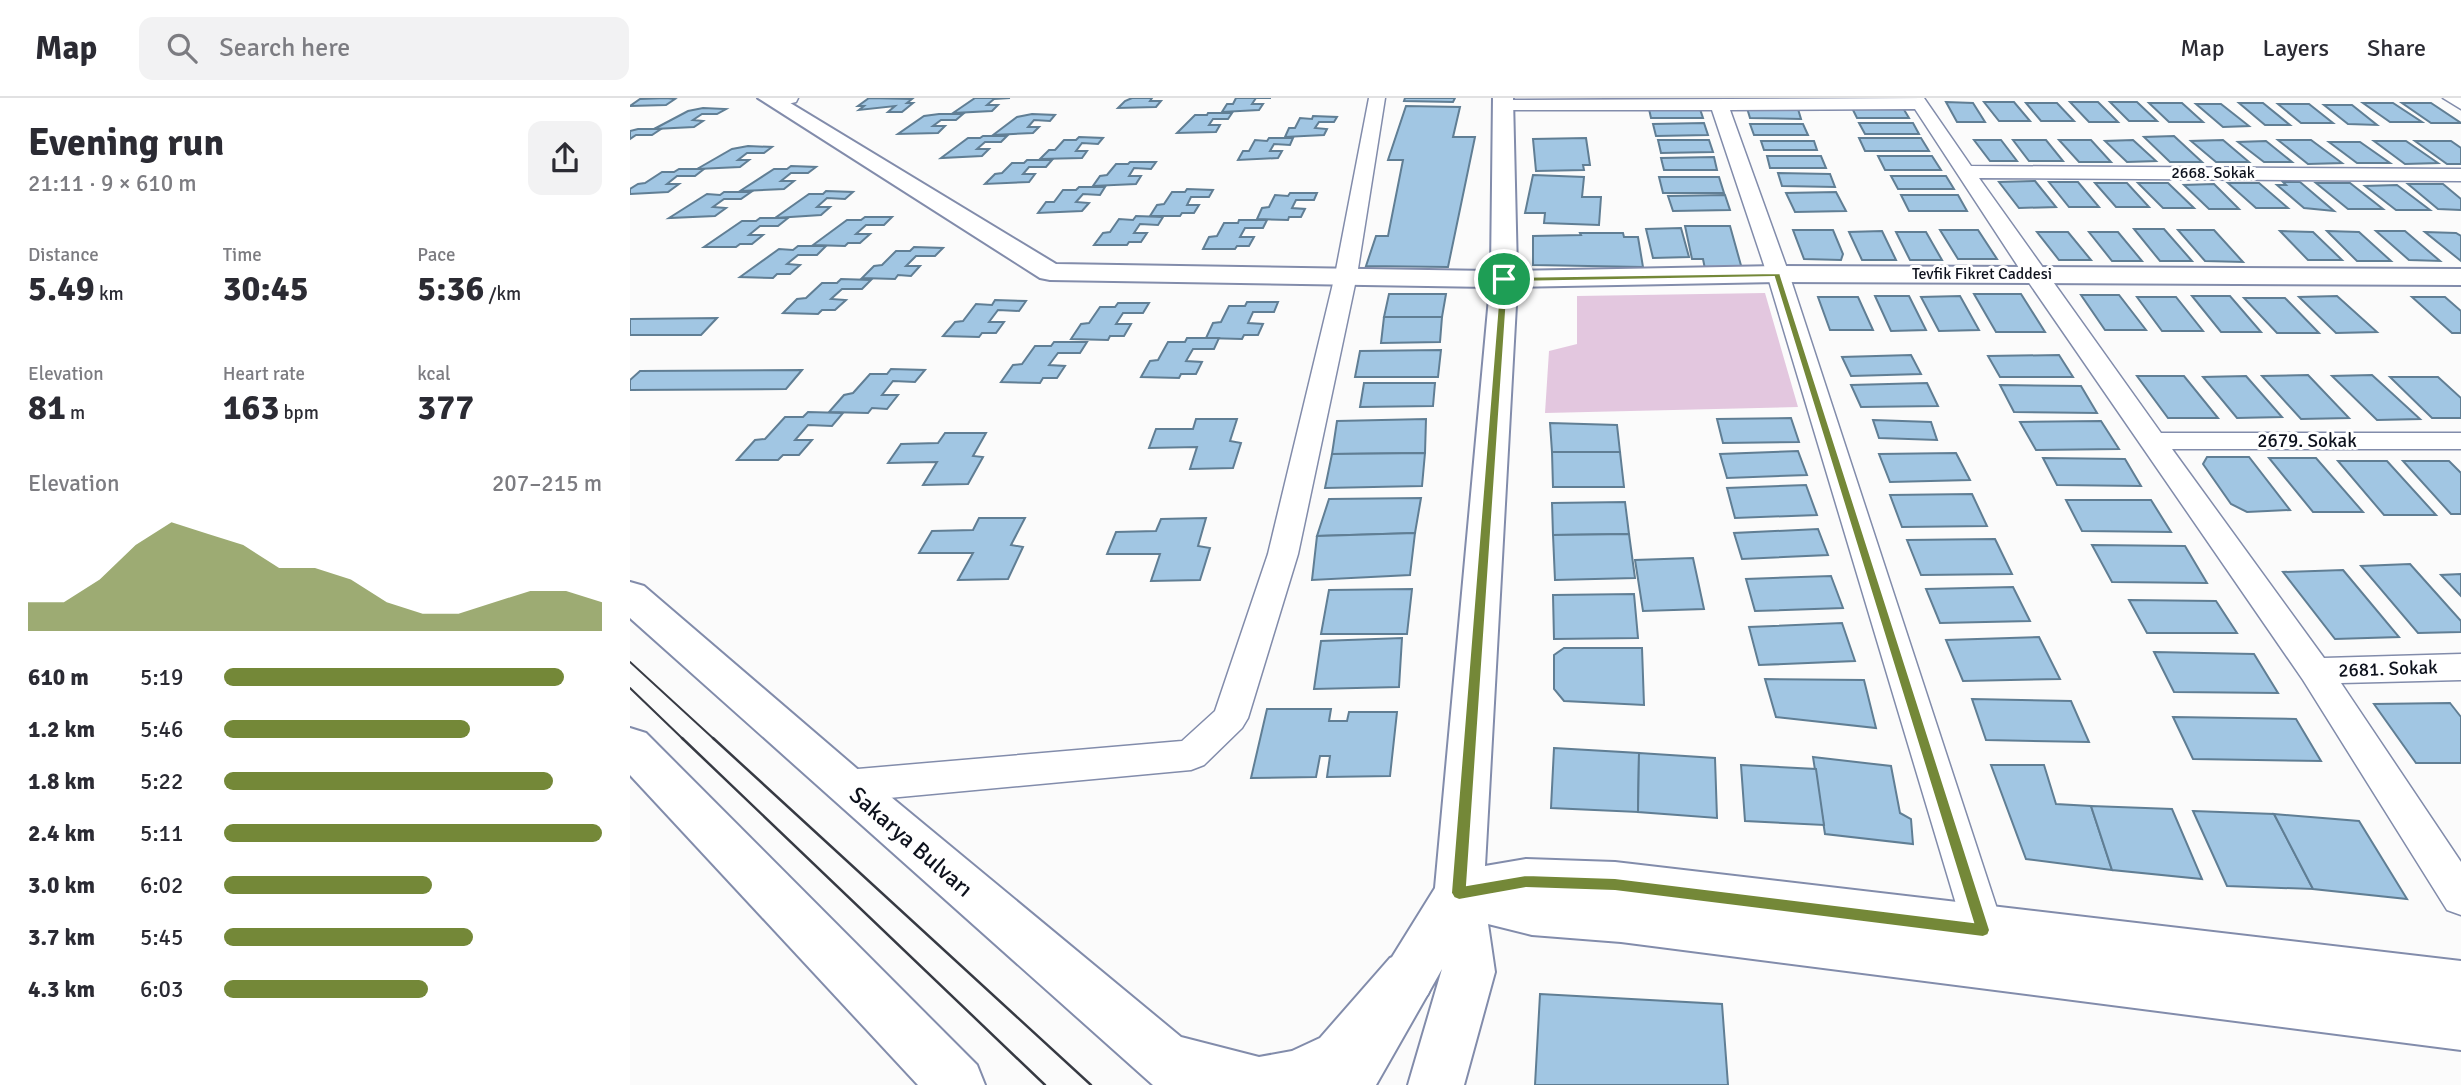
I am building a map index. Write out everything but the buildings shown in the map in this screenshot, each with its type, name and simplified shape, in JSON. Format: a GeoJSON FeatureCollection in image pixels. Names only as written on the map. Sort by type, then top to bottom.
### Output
{"type":"FeatureCollection","features":[{"type":"Feature","properties":{"kind":"street"},"geometry":{"type":"LineString","coordinates":[[846,786],[1191,755],[1230,718],[1283,554],[1346,275],[1377,98]]}},
{"type":"Feature","properties":{"kind":"street"},"geometry":{"type":"LineString","coordinates":[[2451,98],[2461,104]]}},
{"type":"Feature","properties":{"kind":"street","name":"Tevfik Fikret Caddesi"},"geometry":{"type":"LineString","coordinates":[[778,100],[1049,272],[1504,279],[1778,274],[2461,277]]}},
{"type":"Feature","properties":{"kind":"street"},"geometry":{"type":"LineString","coordinates":[[1436,1085],[1469,972],[1459,893],[1504,279],[1503,102],[1918,101],[2034,274],[2315,671],[2461,897]]}},
{"type":"Feature","properties":{"kind":"street"},"geometry":{"type":"LineString","coordinates":[[1718,102],[1778,274],[1983,930]]}},
{"type":"Feature","properties":{"kind":"street","name":"2668. Sokak"},"geometry":{"type":"LineString","coordinates":[[1966,172],[2461,174]]}},
{"type":"Feature","properties":{"kind":"street","name":"2679. Sokak"},"geometry":{"type":"LineString","coordinates":[[2152,441],[2461,441]]}},
{"type":"Feature","properties":{"kind":"street","name":"Sakarya Bulvarı"},"geometry":{"type":"LineString","coordinates":[[630,596],[846,786],[1182,1073]]}},
{"type":"Feature","properties":{"kind":"street","name":"2681. Sokak"},"geometry":{"type":"LineString","coordinates":[[2315,671],[2461,667]]}},
{"type":"Feature","properties":{"kind":"street"},"geometry":{"type":"LineString","coordinates":[[630,746],[957,1085]]}},
{"type":"Feature","properties":{"kind":"street"},"geometry":{"type":"LineString","coordinates":[[1345,1085],[1459,893],[1526,881],[1615,884],[2461,987]]}},
{"type":"Feature","properties":{"kind":"street"},"geometry":{"type":"LineString","coordinates":[[1459,893],[1532,912],[1621,919],[2461,1023]]}},
{"type":"Feature","properties":{"kind":"street"},"geometry":{"type":"LineString","coordinates":[[1182,1073],[1259,1085],[1296,1080],[1340,1058],[1409,976]]}},
{"type":"Feature","properties":{"kind":"shaded area"},"geometry":{"type":"Polygon","coordinates":[[[1765,293],[1798,407],[1545,413],[1549,351],[1577,344],[1577,296],[1765,293]]]}},
{"type":"Feature","properties":{"kind":"tram line"},"geometry":{"type":"LineString","coordinates":[[630,662],[715,740]]}},
{"type":"Feature","properties":{"kind":"tram line"},"geometry":{"type":"LineString","coordinates":[[630,688],[684,740]]}},
{"type":"Feature","properties":{"kind":"tram line"},"geometry":{"type":"LineString","coordinates":[[682,738],[1045,1085]]}},
{"type":"Feature","properties":{"kind":"tram line"},"geometry":{"type":"LineString","coordinates":[[713,738],[1091,1085]]}},
{"type":"Feature","properties":{"kind":"route"},"geometry":{"type":"LineString","coordinates":[[1778,274],[1983,930],[1615,884],[1526,881],[1459,893],[1504,279],[1778,274]]}}]}
